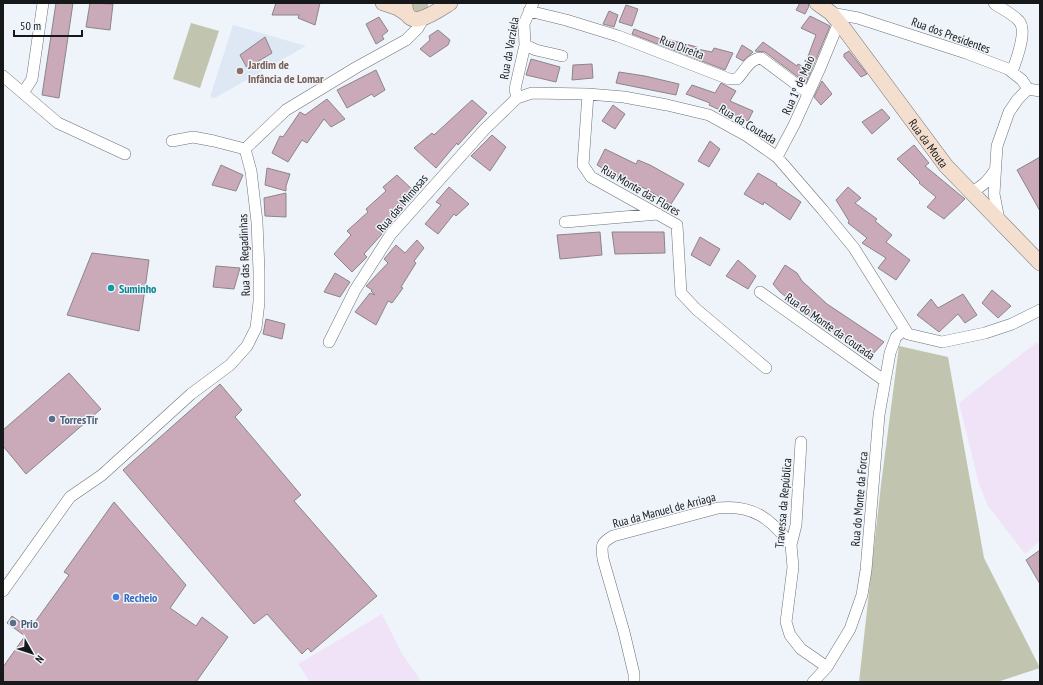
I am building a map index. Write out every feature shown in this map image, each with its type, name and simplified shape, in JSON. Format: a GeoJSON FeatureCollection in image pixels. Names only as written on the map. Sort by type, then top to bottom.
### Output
{"type":"FeatureCollection","features":[{"type":"Feature","properties":{"kind":"main road"},"geometry":{"type":"LineString","coordinates":[[383,3],[418,12],[450,3]]}},
{"type":"Feature","properties":{"kind":"main road","name":"Rua da Mouta"},"geometry":{"type":"LineString","coordinates":[[817,3],[838,17],[946,166],[1040,263]]}},
{"type":"Feature","properties":{"kind":"street"},"geometry":{"type":"LineString","coordinates":[[23,93],[32,79],[43,3]]}},
{"type":"Feature","properties":{"kind":"street"},"geometry":{"type":"LineString","coordinates":[[994,3],[1021,22],[1023,28],[1022,37],[1012,72]]}},
{"type":"Feature","properties":{"kind":"street","name":"Rua da Varziela"},"geometry":{"type":"LineString","coordinates":[[517,98],[515,90],[525,45],[524,24],[531,7]]}},
{"type":"Feature","properties":{"kind":"street","name":"Rua Direita"},"geometry":{"type":"LineString","coordinates":[[531,7],[566,20],[618,36],[729,79],[737,79],[750,63],[756,58],[761,58],[808,93]]}},
{"type":"Feature","properties":{"kind":"street"},"geometry":{"type":"LineString","coordinates":[[172,141],[193,137],[245,149],[286,110],[392,46],[403,36],[418,12]]}},
{"type":"Feature","properties":{"kind":"street","name":"Rua dos Presidentes"},"geometry":{"type":"LineString","coordinates":[[838,17],[858,18],[966,53],[1008,69],[1022,80],[1028,89]]}},
{"type":"Feature","properties":{"kind":"street","name":"Rua 1º de Maio"},"geometry":{"type":"LineString","coordinates":[[777,157],[794,125],[820,68],[838,17]]}},
{"type":"Feature","properties":{"kind":"street"},"geometry":{"type":"LineString","coordinates":[[525,45],[536,50],[562,56]]}},
{"type":"Feature","properties":{"kind":"street"},"geometry":{"type":"LineString","coordinates":[[3,76],[58,123],[125,154]]}},
{"type":"Feature","properties":{"kind":"street"},"geometry":{"type":"LineString","coordinates":[[999,220],[994,194],[997,146],[1008,112],[1018,99],[1028,89],[1040,91]]}},
{"type":"Feature","properties":{"kind":"street","name":"Rua da Coutada"},"geometry":{"type":"LineString","coordinates":[[517,98],[532,93],[624,96],[709,115],[747,136],[777,157],[854,248],[905,329]]}},
{"type":"Feature","properties":{"kind":"street","name":"Rua Monte das Flores"},"geometry":{"type":"LineString","coordinates":[[588,94],[583,165],[591,177],[678,225],[681,293],[696,309],[766,368]]}},
{"type":"Feature","properties":{"kind":"street","name":"Rua das Mimosas"},"geometry":{"type":"LineString","coordinates":[[328,342],[355,290],[391,234],[484,130],[517,98]]}},
{"type":"Feature","properties":{"kind":"street","name":"Rua das Regadinhas"},"geometry":{"type":"LineString","coordinates":[[3,591],[70,497],[102,475],[190,394],[230,365],[247,346],[256,328],[259,302],[257,222],[251,170],[245,149]]}},
{"type":"Feature","properties":{"kind":"street"},"geometry":{"type":"LineString","coordinates":[[971,192],[988,182],[995,170]]}},
{"type":"Feature","properties":{"kind":"street"},"geometry":{"type":"LineString","coordinates":[[565,222],[658,214]]}},
{"type":"Feature","properties":{"kind":"street","name":"Rua do Monte da Coutada"},"geometry":{"type":"LineString","coordinates":[[760,292],[885,381]]}},
{"type":"Feature","properties":{"kind":"street"},"geometry":{"type":"LineString","coordinates":[[905,329],[908,334],[942,342],[985,333],[1012,324],[1040,310]]}},
{"type":"Feature","properties":{"kind":"street","name":"Rua do Monte da Forca"},"geometry":{"type":"LineString","coordinates":[[813,682],[827,667],[850,629],[862,595],[866,570],[879,415],[890,353],[896,337],[905,329]]}},
{"type":"Feature","properties":{"kind":"street","name":"Travessa da República"},"geometry":{"type":"LineString","coordinates":[[800,442],[796,525],[791,545],[793,567],[786,622],[790,635],[800,649],[827,667]]}},
{"type":"Feature","properties":{"kind":"street","name":"Rua da Manuel de Arriaga"},"geometry":{"type":"LineString","coordinates":[[634,682],[634,674],[624,632],[603,559],[602,548],[604,542],[613,536],[718,508],[731,506],[746,509],[759,514],[778,528],[791,545]]}},
{"type":"Feature","properties":{"kind":"shaded area","name":"Jardim de Infância de Lomar"},"geometry":{"type":"Polygon","coordinates":[[[233,25],[306,46],[215,98],[210,97],[233,25]]]}},
{"type":"Feature","properties":{"kind":"shaded area"},"geometry":{"type":"Polygon","coordinates":[[[1037,342],[1040,346],[1040,541],[1025,554],[988,506],[979,484],[959,403],[1037,342]]]}},
{"type":"Feature","properties":{"kind":"shaded area"},"geometry":{"type":"Polygon","coordinates":[[[382,614],[401,652],[422,682],[310,682],[298,664],[382,614]]]}},
{"type":"Feature","properties":{"kind":"green space"},"geometry":{"type":"Polygon","coordinates":[[[410,3],[428,3],[428,8],[416,14],[410,3]]]}},
{"type":"Feature","properties":{"kind":"green space"},"geometry":{"type":"Polygon","coordinates":[[[191,23],[219,31],[200,88],[173,79],[191,23]]]}},
{"type":"Feature","properties":{"kind":"green space"},"geometry":{"type":"Polygon","coordinates":[[[899,346],[948,357],[984,558],[1040,668],[997,682],[859,682],[881,485],[899,346]]]}},
{"type":"Feature","properties":{"kind":"building"},"geometry":{"type":"Polygon","coordinates":[[[56,3],[73,3],[59,98],[42,95],[56,3]]]}},
{"type":"Feature","properties":{"kind":"building"},"geometry":{"type":"Polygon","coordinates":[[[90,3],[113,4],[110,30],[86,27],[90,3]]]}},
{"type":"Feature","properties":{"kind":"building"},"geometry":{"type":"Polygon","coordinates":[[[276,3],[320,3],[315,25],[298,18],[299,15],[272,15],[276,3]]]}},
{"type":"Feature","properties":{"kind":"building"},"geometry":{"type":"Polygon","coordinates":[[[800,3],[808,3],[809,6],[805,14],[796,10],[800,3]]]}},
{"type":"Feature","properties":{"kind":"building"},"geometry":{"type":"Polygon","coordinates":[[[626,5],[638,9],[632,26],[619,22],[626,5]]]}},
{"type":"Feature","properties":{"kind":"building"},"geometry":{"type":"Polygon","coordinates":[[[609,11],[618,15],[614,27],[603,24],[609,11]]]}},
{"type":"Feature","properties":{"kind":"building"},"geometry":{"type":"Polygon","coordinates":[[[810,16],[830,26],[806,83],[765,52],[755,51],[763,42],[797,66],[798,64],[804,67],[816,35],[801,28],[810,16]]]}},
{"type":"Feature","properties":{"kind":"building"},"geometry":{"type":"Polygon","coordinates":[[[379,17],[388,31],[382,36],[384,39],[376,44],[366,24],[379,17]]]}},
{"type":"Feature","properties":{"kind":"building"},"geometry":{"type":"Polygon","coordinates":[[[634,29],[666,41],[667,39],[697,47],[697,49],[712,52],[714,48],[733,53],[725,70],[632,34],[634,29]]]}},
{"type":"Feature","properties":{"kind":"building"},"geometry":{"type":"Polygon","coordinates":[[[438,30],[450,40],[448,45],[430,57],[420,49],[430,40],[429,36],[438,30]]]}},
{"type":"Feature","properties":{"kind":"building"},"geometry":{"type":"Polygon","coordinates":[[[265,37],[272,53],[247,68],[240,55],[265,37]]]}},
{"type":"Feature","properties":{"kind":"building"},"geometry":{"type":"Polygon","coordinates":[[[742,45],[753,52],[743,61],[736,57],[742,45]]]}},
{"type":"Feature","properties":{"kind":"building"},"geometry":{"type":"Polygon","coordinates":[[[849,51],[867,74],[861,77],[844,57],[844,54],[849,51]]]}},
{"type":"Feature","properties":{"kind":"building"},"geometry":{"type":"Polygon","coordinates":[[[531,59],[560,67],[556,82],[526,75],[531,59]]]}},
{"type":"Feature","properties":{"kind":"building"},"geometry":{"type":"Polygon","coordinates":[[[592,64],[593,78],[572,80],[573,65],[592,64]]]}},
{"type":"Feature","properties":{"kind":"building"},"geometry":{"type":"Polygon","coordinates":[[[376,70],[385,90],[374,97],[372,94],[347,108],[337,90],[376,70]]]}},
{"type":"Feature","properties":{"kind":"building"},"geometry":{"type":"Polygon","coordinates":[[[619,72],[679,84],[676,95],[616,83],[619,72]]]}},
{"type":"Feature","properties":{"kind":"building"},"geometry":{"type":"Polygon","coordinates":[[[822,81],[832,94],[821,105],[814,97],[822,81]]]}},
{"type":"Feature","properties":{"kind":"building"},"geometry":{"type":"Polygon","coordinates":[[[721,83],[736,91],[730,101],[753,111],[748,121],[725,110],[724,112],[709,105],[710,103],[686,94],[692,85],[715,93],[721,83]]]}},
{"type":"Feature","properties":{"kind":"building"},"geometry":{"type":"Polygon","coordinates":[[[327,99],[345,119],[331,127],[324,119],[307,143],[302,140],[288,162],[272,153],[280,136],[283,137],[300,112],[305,115],[327,99]]]}},
{"type":"Feature","properties":{"kind":"building"},"geometry":{"type":"Polygon","coordinates":[[[472,100],[487,113],[458,145],[457,143],[436,168],[414,148],[432,133],[434,135],[472,100]]]}},
{"type":"Feature","properties":{"kind":"building"},"geometry":{"type":"Polygon","coordinates":[[[613,105],[625,114],[615,129],[602,121],[613,105]]]}},
{"type":"Feature","properties":{"kind":"building"},"geometry":{"type":"Polygon","coordinates":[[[882,109],[890,118],[872,134],[862,122],[882,109]]]}},
{"type":"Feature","properties":{"kind":"building"},"geometry":{"type":"Polygon","coordinates":[[[492,135],[506,147],[490,171],[471,156],[492,135]]]}},
{"type":"Feature","properties":{"kind":"building"},"geometry":{"type":"Polygon","coordinates":[[[710,141],[720,149],[709,167],[698,161],[710,141]]]}},
{"type":"Feature","properties":{"kind":"building"},"geometry":{"type":"Polygon","coordinates":[[[914,145],[929,163],[925,166],[965,199],[944,219],[927,207],[936,197],[919,183],[920,182],[897,159],[914,145]]]}},
{"type":"Feature","properties":{"kind":"building"},"geometry":{"type":"Polygon","coordinates":[[[605,149],[636,164],[638,160],[650,165],[684,184],[671,204],[646,189],[614,175],[597,165],[605,149]]]}},
{"type":"Feature","properties":{"kind":"building"},"geometry":{"type":"Polygon","coordinates":[[[1040,157],[1040,211],[1017,170],[1040,157]]]}},
{"type":"Feature","properties":{"kind":"building"},"geometry":{"type":"Polygon","coordinates":[[[221,165],[243,175],[236,191],[212,185],[221,165]]]}},
{"type":"Feature","properties":{"kind":"building"},"geometry":{"type":"Polygon","coordinates":[[[267,168],[290,174],[286,191],[265,185],[267,168]]]}},
{"type":"Feature","properties":{"kind":"building"},"geometry":{"type":"Polygon","coordinates":[[[758,173],[777,184],[776,185],[801,202],[790,220],[764,202],[763,205],[744,194],[758,173]]]}},
{"type":"Feature","properties":{"kind":"building"},"geometry":{"type":"Polygon","coordinates":[[[397,175],[417,194],[379,231],[382,234],[364,254],[367,257],[352,272],[334,254],[351,235],[347,231],[368,212],[366,209],[386,191],[383,187],[397,175]]]}},
{"type":"Feature","properties":{"kind":"building"},"geometry":{"type":"Polygon","coordinates":[[[449,187],[469,204],[456,216],[454,214],[438,234],[425,224],[441,205],[436,202],[449,187]]]}},
{"type":"Feature","properties":{"kind":"building"},"geometry":{"type":"Polygon","coordinates":[[[848,187],[861,198],[855,203],[877,219],[875,221],[892,235],[886,242],[910,260],[896,280],[878,268],[886,258],[862,243],[867,238],[848,223],[849,221],[836,200],[848,187]]]}},
{"type":"Feature","properties":{"kind":"building"},"geometry":{"type":"Polygon","coordinates":[[[286,193],[286,217],[265,216],[264,198],[286,193]]]}},
{"type":"Feature","properties":{"kind":"building"},"geometry":{"type":"Polygon","coordinates":[[[600,232],[602,255],[560,259],[557,235],[600,232]]]}},
{"type":"Feature","properties":{"kind":"building"},"geometry":{"type":"Polygon","coordinates":[[[612,232],[664,232],[665,253],[615,254],[612,232]]]}},
{"type":"Feature","properties":{"kind":"building"},"geometry":{"type":"Polygon","coordinates":[[[700,237],[720,249],[710,266],[691,255],[700,237]]]}},
{"type":"Feature","properties":{"kind":"building"},"geometry":{"type":"Polygon","coordinates":[[[417,240],[424,248],[414,261],[416,263],[401,287],[403,288],[392,303],[388,301],[376,325],[355,312],[370,293],[375,295],[371,291],[372,290],[366,286],[388,263],[384,259],[396,245],[405,253],[417,240]]]}},
{"type":"Feature","properties":{"kind":"building","name":"Suminho"},"geometry":{"type":"Polygon","coordinates":[[[92,253],[149,260],[139,331],[67,315],[92,253]]]}},
{"type":"Feature","properties":{"kind":"building"},"geometry":{"type":"Polygon","coordinates":[[[738,260],[756,276],[748,289],[726,276],[738,260]]]}},
{"type":"Feature","properties":{"kind":"building"},"geometry":{"type":"Polygon","coordinates":[[[785,265],[797,273],[802,281],[827,304],[884,342],[870,357],[852,342],[814,320],[780,292],[773,284],[785,265]]]}},
{"type":"Feature","properties":{"kind":"building"},"geometry":{"type":"Polygon","coordinates":[[[216,266],[240,268],[234,289],[213,287],[216,266]]]}},
{"type":"Feature","properties":{"kind":"building"},"geometry":{"type":"Polygon","coordinates":[[[335,273],[350,282],[340,297],[324,292],[335,273]]]}},
{"type":"Feature","properties":{"kind":"building"},"geometry":{"type":"Polygon","coordinates":[[[992,290],[1011,306],[998,318],[982,303],[992,290]]]}},
{"type":"Feature","properties":{"kind":"building"},"geometry":{"type":"Polygon","coordinates":[[[963,294],[977,315],[965,323],[958,314],[939,332],[917,315],[931,299],[938,308],[963,294]]]}},
{"type":"Feature","properties":{"kind":"building"},"geometry":{"type":"Polygon","coordinates":[[[266,319],[285,324],[282,339],[263,334],[266,319]]]}},
{"type":"Feature","properties":{"kind":"building","name":"TorresTir"},"geometry":{"type":"Polygon","coordinates":[[[69,373],[101,409],[26,474],[3,446],[3,430],[69,373]]]}},
{"type":"Feature","properties":{"kind":"building"},"geometry":{"type":"Polygon","coordinates":[[[220,384],[242,410],[235,417],[301,495],[294,501],[377,596],[311,652],[308,648],[302,654],[267,614],[254,624],[123,470],[220,384]]]}},
{"type":"Feature","properties":{"kind":"building","name":"Recheio"},"geometry":{"type":"Polygon","coordinates":[[[114,502],[186,585],[170,608],[196,626],[202,617],[228,637],[196,682],[3,682],[3,667],[25,636],[7,623],[12,616],[30,629],[69,575],[64,572],[114,502]]]}},
{"type":"Feature","properties":{"kind":"building"},"geometry":{"type":"Polygon","coordinates":[[[1040,550],[1040,584],[1026,560],[1040,550]]]}},
{"type":"Feature","properties":{"kind":"place","name":"Jardim de Infância de Lomar"},"geometry":{"type":"Point","coordinates":[240,71]}},
{"type":"Feature","properties":{"kind":"place","name":"Suminho"},"geometry":{"type":"Point","coordinates":[111,288]}},
{"type":"Feature","properties":{"kind":"place","name":"TorresTir"},"geometry":{"type":"Point","coordinates":[52,419]}},
{"type":"Feature","properties":{"kind":"place","name":"Recheio"},"geometry":{"type":"Point","coordinates":[116,597]}},
{"type":"Feature","properties":{"kind":"place","name":"Prio"},"geometry":{"type":"Point","coordinates":[13,623]}}]}
